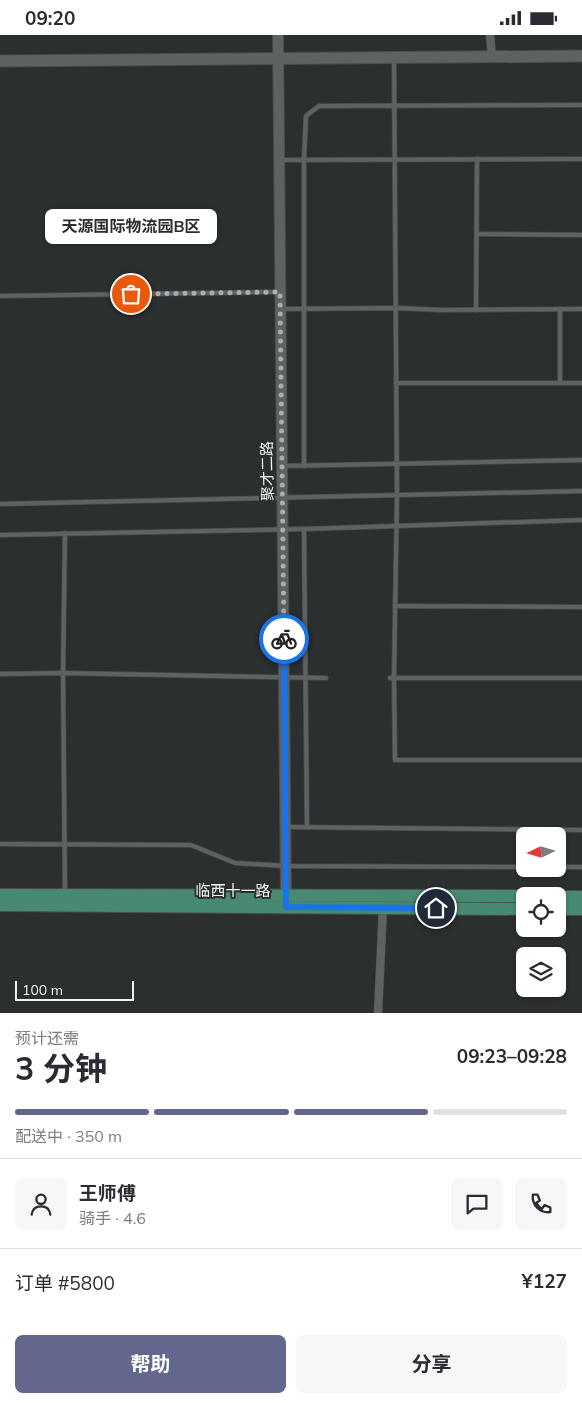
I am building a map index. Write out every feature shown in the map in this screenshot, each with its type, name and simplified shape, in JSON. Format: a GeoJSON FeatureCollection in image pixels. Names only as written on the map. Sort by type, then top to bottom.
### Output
{"type":"FeatureCollection","features":[{"type":"Feature","properties":{"kind":"main road"},"geometry":{"type":"LineString","coordinates":[[0,61],[582,56]]}},
{"type":"Feature","properties":{"kind":"main road","name":"临西十一路"},"geometry":{"type":"LineString","coordinates":[[0,895],[65,895],[286,901],[383,907],[516,909]]}},
{"type":"Feature","properties":{"kind":"main road","name":"临西十一路"},"geometry":{"type":"LineString","coordinates":[[0,905],[516,897]]}},
{"type":"Feature","properties":{"kind":"main road"},"geometry":{"type":"LineString","coordinates":[[566,897],[582,897]]}},
{"type":"Feature","properties":{"kind":"main road"},"geometry":{"type":"LineString","coordinates":[[566,909],[582,909]]}},
{"type":"Feature","properties":{"kind":"street","name":"聚才二路"},"geometry":{"type":"LineString","coordinates":[[278,35],[286,901]]}},
{"type":"Feature","properties":{"kind":"street"},"geometry":{"type":"LineString","coordinates":[[490,35],[492,57]]}},
{"type":"Feature","properties":{"kind":"street"},"geometry":{"type":"LineString","coordinates":[[378,1013],[383,907]]}},
{"type":"Feature","properties":{"kind":"lane"},"geometry":{"type":"LineString","coordinates":[[394,57],[397,495],[392,678],[394,760],[582,760]]}},
{"type":"Feature","properties":{"kind":"lane"},"geometry":{"type":"LineString","coordinates":[[304,466],[304,159],[306,116],[319,106],[582,105]]}},
{"type":"Feature","properties":{"kind":"lane"},"geometry":{"type":"LineString","coordinates":[[279,159],[582,159]]}},
{"type":"Feature","properties":{"kind":"lane"},"geometry":{"type":"LineString","coordinates":[[476,310],[477,159]]}},
{"type":"Feature","properties":{"kind":"lane"},"geometry":{"type":"LineString","coordinates":[[477,235],[582,235]]}},
{"type":"Feature","properties":{"kind":"lane"},"geometry":{"type":"LineString","coordinates":[[0,297],[280,292]]}},
{"type":"Feature","properties":{"kind":"lane"},"geometry":{"type":"LineString","coordinates":[[280,309],[582,309]]}},
{"type":"Feature","properties":{"kind":"lane"},"geometry":{"type":"LineString","coordinates":[[560,309],[560,383]]}},
{"type":"Feature","properties":{"kind":"lane"},"geometry":{"type":"LineString","coordinates":[[396,383],[582,383]]}},
{"type":"Feature","properties":{"kind":"lane"},"geometry":{"type":"LineString","coordinates":[[282,466],[582,460]]}},
{"type":"Feature","properties":{"kind":"lane"},"geometry":{"type":"LineString","coordinates":[[0,504],[582,491]]}},
{"type":"Feature","properties":{"kind":"lane"},"geometry":{"type":"LineString","coordinates":[[0,535],[304,529],[582,520]]}},
{"type":"Feature","properties":{"kind":"lane"},"geometry":{"type":"LineString","coordinates":[[304,529],[308,827]]}},
{"type":"Feature","properties":{"kind":"lane"},"geometry":{"type":"LineString","coordinates":[[65,533],[63,673],[65,895]]}},
{"type":"Feature","properties":{"kind":"lane"},"geometry":{"type":"LineString","coordinates":[[395,606],[582,607]]}},
{"type":"Feature","properties":{"kind":"lane"},"geometry":{"type":"LineString","coordinates":[[0,674],[63,673],[326,678]]}},
{"type":"Feature","properties":{"kind":"lane"},"geometry":{"type":"LineString","coordinates":[[392,678],[582,678]]}},
{"type":"Feature","properties":{"kind":"lane"},"geometry":{"type":"LineString","coordinates":[[286,827],[582,830]]}},
{"type":"Feature","properties":{"kind":"lane"},"geometry":{"type":"LineString","coordinates":[[0,844],[191,845],[235,863],[516,867]]}},
{"type":"Feature","properties":{"kind":"lane"},"geometry":{"type":"LineString","coordinates":[[566,867],[582,867]]}},
{"type":"Feature","properties":{"kind":"way so far"},"geometry":{"type":"LineString","coordinates":[[131,294],[280,292],[284,639]]}},
{"type":"Feature","properties":{"kind":"place","name":"天源国际物流园B区"},"geometry":{"type":"Point","coordinates":[131,294]}},
{"type":"Feature","properties":{"kind":"route"},"geometry":{"type":"LineString","coordinates":[[284,639],[286,907],[436,908]]}}]}
